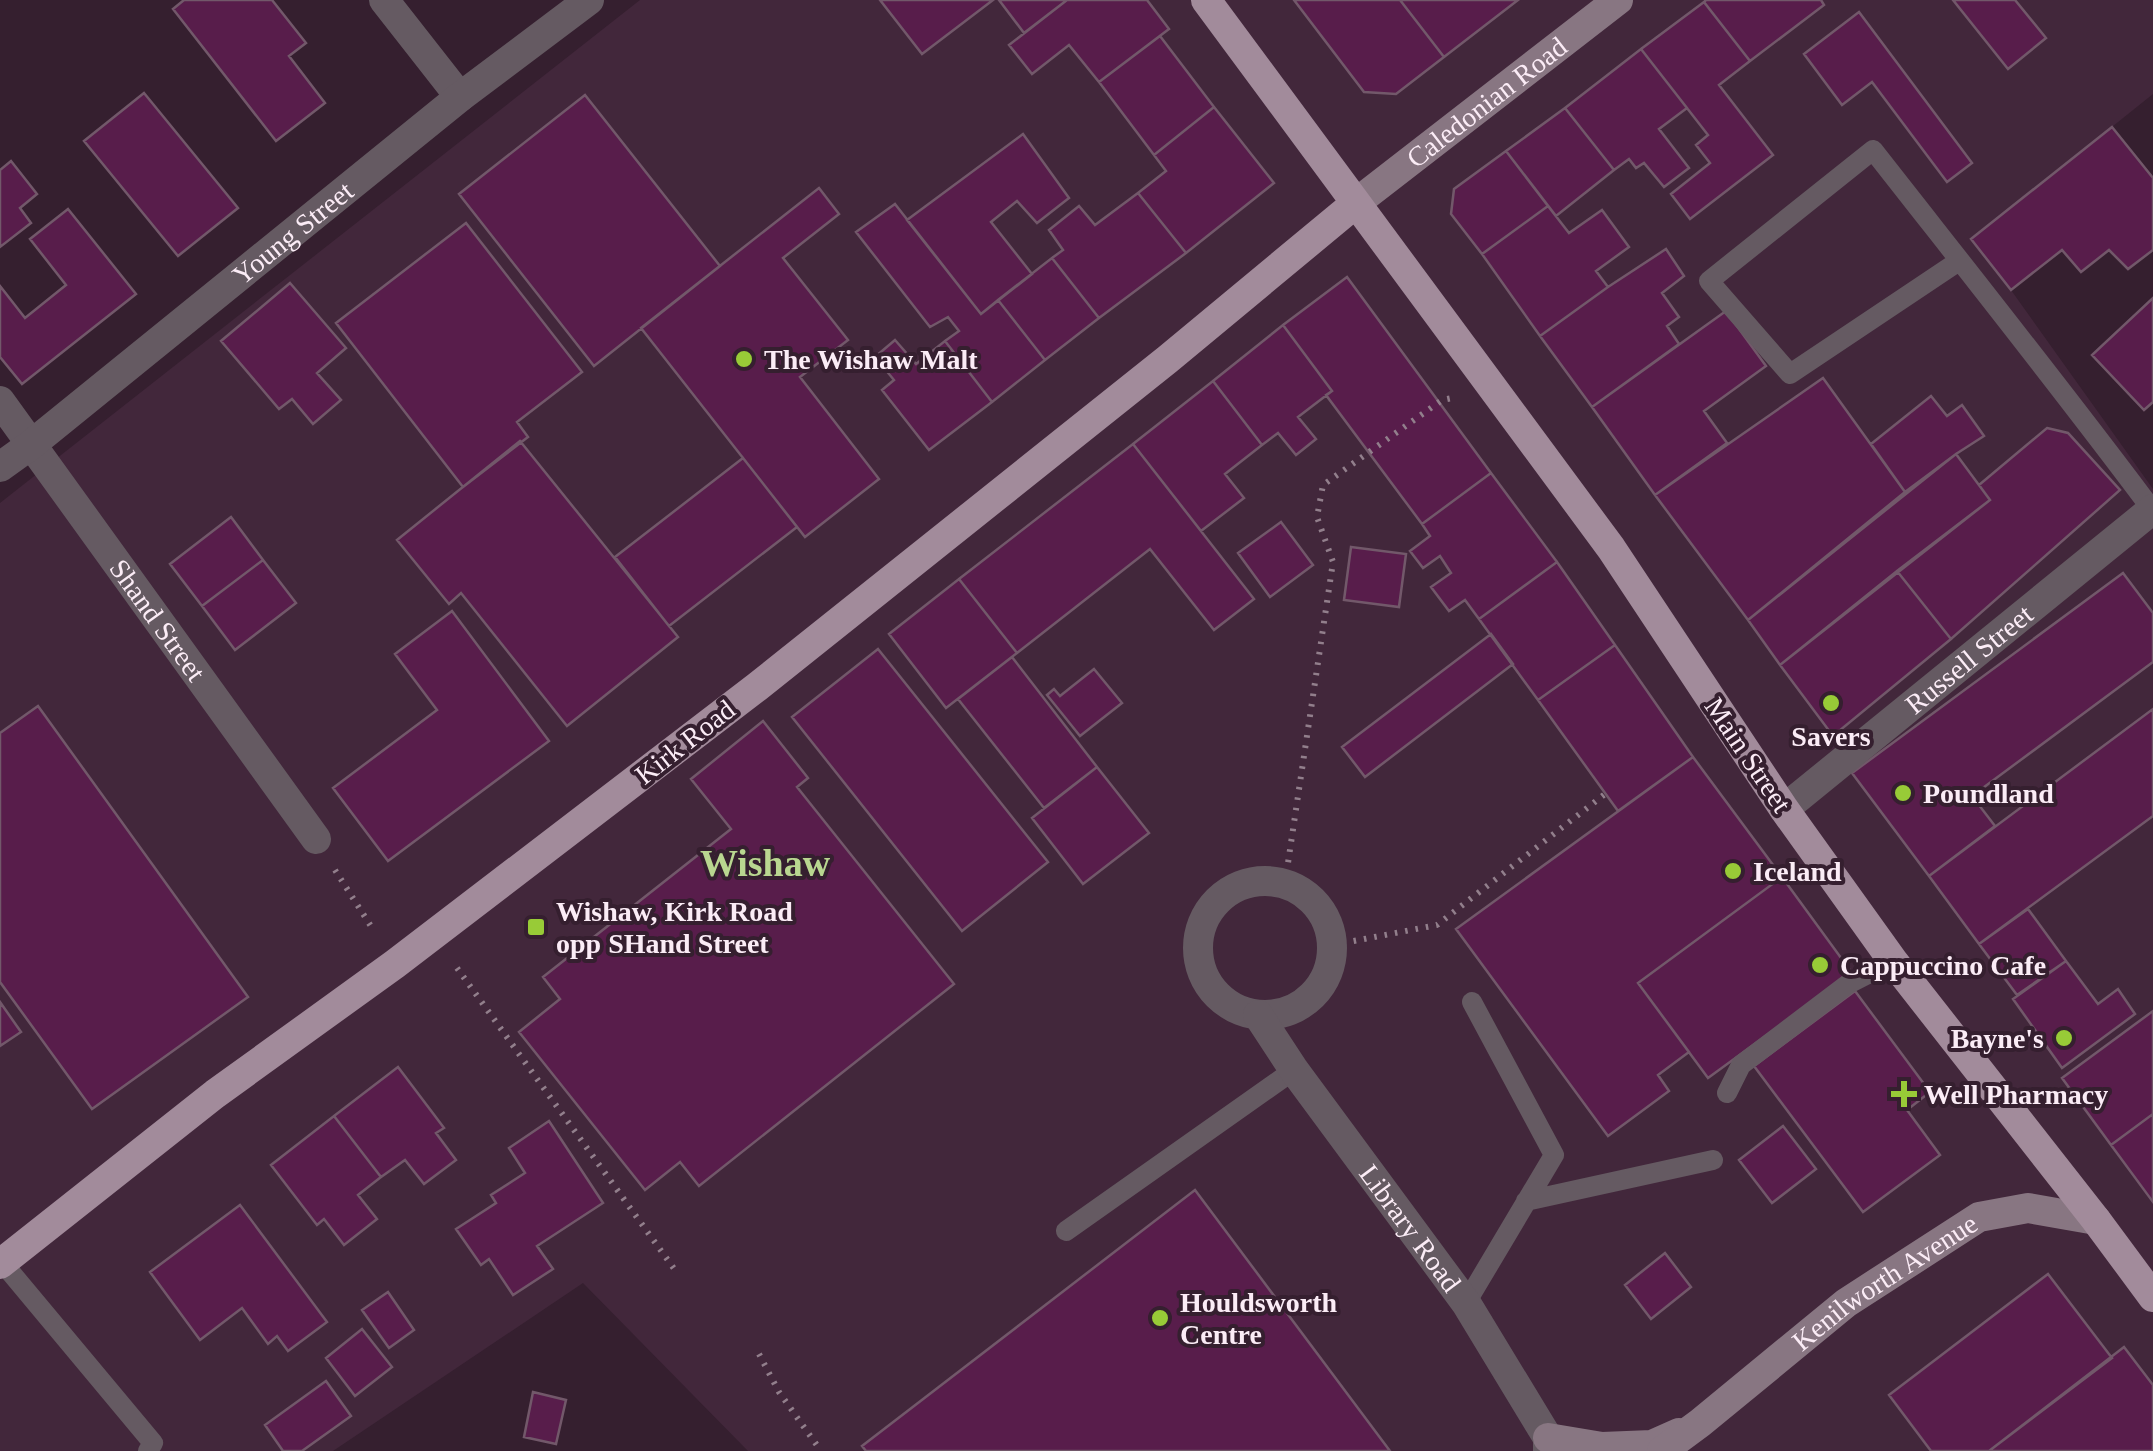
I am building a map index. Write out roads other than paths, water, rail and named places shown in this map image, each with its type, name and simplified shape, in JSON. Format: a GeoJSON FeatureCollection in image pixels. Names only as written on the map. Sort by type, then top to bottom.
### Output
{"type":"FeatureCollection","features":[{"type":"Feature","properties":{"kind":"main road","name":"Main Street"},"geometry":{"type":"LineString","coordinates":[[1206,0],[1611,548],[1784,809],[1893,961],[2150,1287]]}},
{"type":"Feature","properties":{"kind":"main road","name":"Caledonian Road"},"geometry":{"type":"LineString","coordinates":[[1356,203],[1618,0]]}},
{"type":"Feature","properties":{"kind":"main road","name":"Kirk Road"},"geometry":{"type":"LineString","coordinates":[[1,1263],[215,1094],[395,964],[786,663],[1168,359],[1356,203]]}},
{"type":"Feature","properties":{"kind":"main road","name":"Kenilworth Avenue"},"geometry":{"type":"LineString","coordinates":[[1662,1451],[1846,1303],[1980,1217],[2028,1208],[2096,1220]]}},
{"type":"Feature","properties":{"kind":"main road","name":"Kenilworth Avenue"},"geometry":{"type":"LineString","coordinates":[[1548,1445],[1652,1445],[1700,1423]]}},
{"type":"Feature","properties":{"kind":"street"},"geometry":{"type":"LineString","coordinates":[[384,0],[460,97]]}},
{"type":"Feature","properties":{"kind":"street","name":"Young Street"},"geometry":{"type":"LineString","coordinates":[[0,466],[460,97],[589,0]]}},
{"type":"Feature","properties":{"kind":"street","name":"Shand Street"},"geometry":{"type":"LineString","coordinates":[[0,401],[316,839]]}},
{"type":"Feature","properties":{"kind":"street","name":"Russell Street"},"geometry":{"type":"LineString","coordinates":[[1784,809],[2153,510]]}},
{"type":"Feature","properties":{"kind":"street","name":"Library Road"},"geometry":{"type":"LineString","coordinates":[[1258,1015],[1281,1014],[1320,989],[1330,968],[1333,945],[1329,924],[1319,906],[1304,892],[1285,883],[1264,880],[1243,884],[1224,894],[1209,910],[1200,929],[1197,951],[1201,970],[1223,1000],[1258,1015],[1294,1070],[1466,1303],[1548,1445]]}},
{"type":"Feature","properties":{"kind":"lane"},"geometry":{"type":"LineString","coordinates":[[1960,260],[1790,374],[1709,280],[1873,150],[1960,260],[2153,510]]}},
{"type":"Feature","properties":{"kind":"lane"},"geometry":{"type":"LineString","coordinates":[[1726,1093],[1741,1065],[1848,984],[1893,961]]}},
{"type":"Feature","properties":{"kind":"lane"},"geometry":{"type":"LineString","coordinates":[[1466,1303],[1554,1155],[1472,1002]]}},
{"type":"Feature","properties":{"kind":"lane"},"geometry":{"type":"LineString","coordinates":[[1066,1232],[1294,1070]]}},
{"type":"Feature","properties":{"kind":"lane"},"geometry":{"type":"LineString","coordinates":[[1526,1201],[1713,1160]]}},
{"type":"Feature","properties":{"kind":"lane"},"geometry":{"type":"LineString","coordinates":[[1,1263],[152,1444],[148,1451]]}},
{"type":"Feature","properties":{"kind":"place","name":"The Wishaw Malt"},"geometry":{"type":"Point","coordinates":[744,359]}},
{"type":"Feature","properties":{"kind":"place","name":"Savers"},"geometry":{"type":"Point","coordinates":[1831,703]}},
{"type":"Feature","properties":{"kind":"place","name":"Poundland"},"geometry":{"type":"Point","coordinates":[1903,793]}},
{"type":"Feature","properties":{"kind":"place","name":"Iceland"},"geometry":{"type":"Point","coordinates":[1733,871]}},
{"type":"Feature","properties":{"kind":"place","name":"Wishaw, Kirk Road opp SHand Street"},"geometry":{"type":"Point","coordinates":[536,927]}},
{"type":"Feature","properties":{"kind":"place","name":"Cappuccino Cafe"},"geometry":{"type":"Point","coordinates":[1820,965]}},
{"type":"Feature","properties":{"kind":"place","name":"Bayne's"},"geometry":{"type":"Point","coordinates":[2064,1038]}},
{"type":"Feature","properties":{"kind":"place","name":"Well Pharmacy"},"geometry":{"type":"Point","coordinates":[1904,1094]}},
{"type":"Feature","properties":{"kind":"place","name":"Houldsworth Centre"},"geometry":{"type":"Point","coordinates":[1160,1318]}},
{"type":"Feature","properties":{"kind":"district","name":"Wishaw"},"geometry":{"type":"Point","coordinates":[765,863]}}]}
